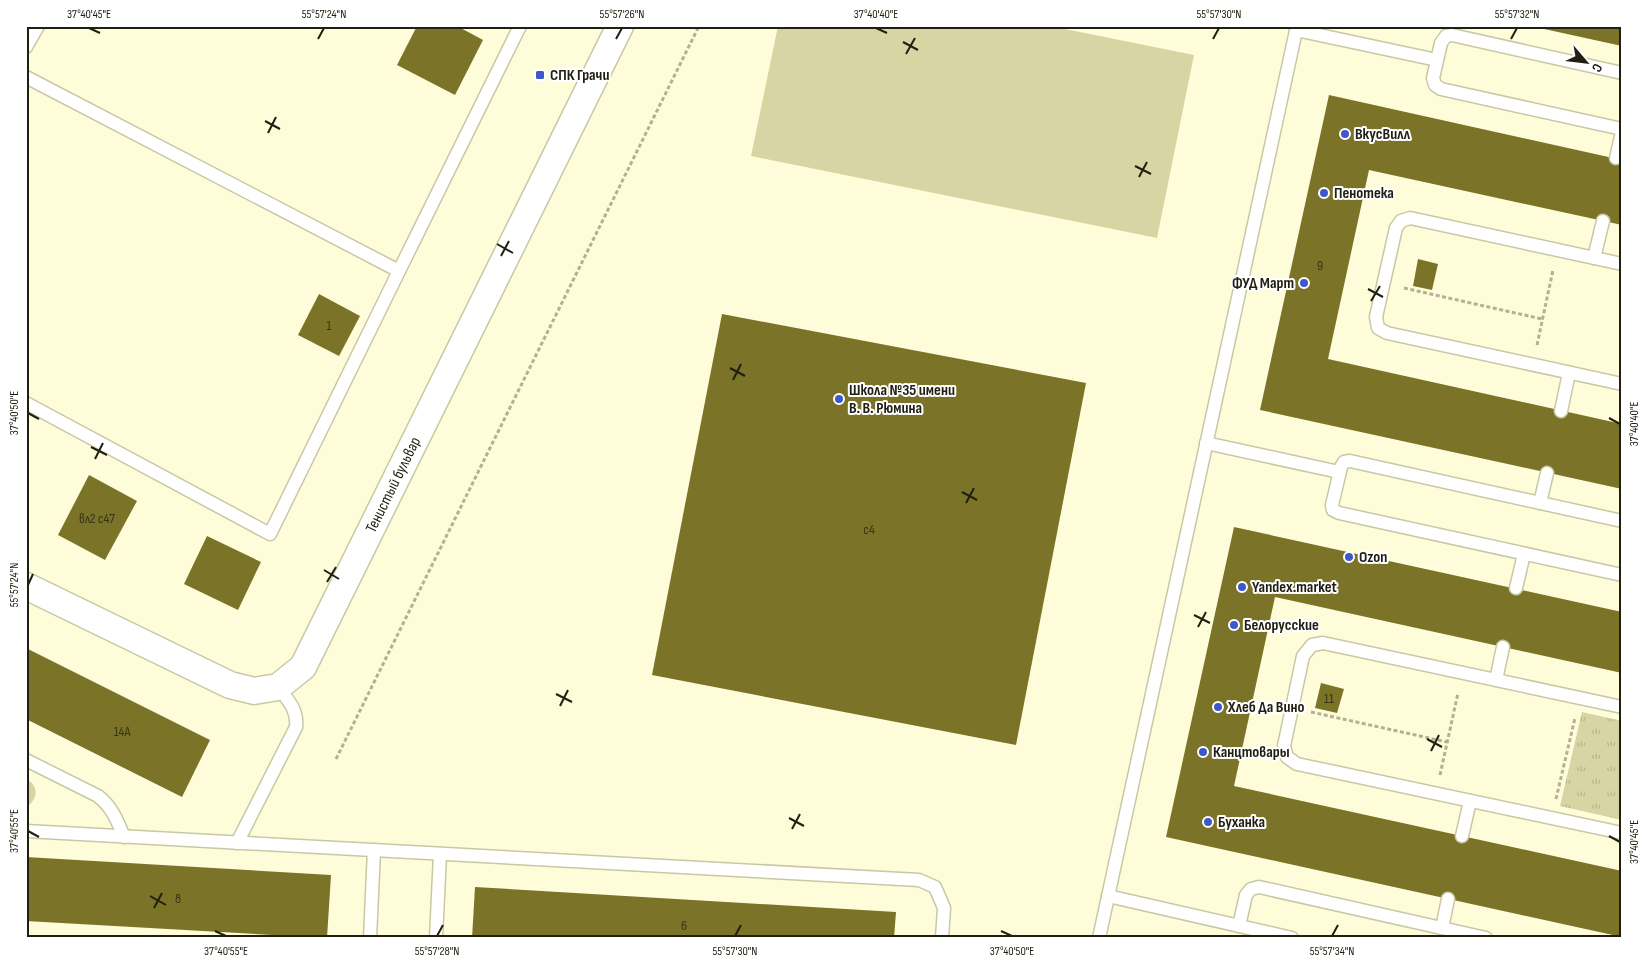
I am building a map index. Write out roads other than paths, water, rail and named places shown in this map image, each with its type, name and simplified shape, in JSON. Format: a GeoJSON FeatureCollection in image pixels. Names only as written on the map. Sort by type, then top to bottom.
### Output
{"type":"FeatureCollection","features":[{"type":"Feature","properties":{"kind":"street","name":"Тенистый бульвар"},"geometry":{"type":"LineString","coordinates":[[26,586],[230,685],[254,691],[278,687],[303,667],[620,26]]}},
{"type":"Feature","properties":{"kind":"lane"},"geometry":{"type":"LineString","coordinates":[[26,47],[38,26]]}},
{"type":"Feature","properties":{"kind":"lane"},"geometry":{"type":"LineString","coordinates":[[26,403],[270,534],[520,26]]}},
{"type":"Feature","properties":{"kind":"lane"},"geometry":{"type":"LineString","coordinates":[[1099,938],[1297,28],[1437,60]]}},
{"type":"Feature","properties":{"kind":"lane"},"geometry":{"type":"LineString","coordinates":[[1616,158],[1622,130],[1441,89],[1435,85],[1433,78],[1441,43],[1446,36],[1452,35],[1622,73]]}},
{"type":"Feature","properties":{"kind":"lane"},"geometry":{"type":"LineString","coordinates":[[26,77],[399,271]]}},
{"type":"Feature","properties":{"kind":"lane"},"geometry":{"type":"LineString","coordinates":[[1622,264],[1410,218],[1401,221],[1396,228],[1376,317],[1378,328],[1387,333],[1622,384]]}},
{"type":"Feature","properties":{"kind":"lane"},"geometry":{"type":"LineString","coordinates":[[1594,258],[1602,221]]}},
{"type":"Feature","properties":{"kind":"lane"},"geometry":{"type":"LineString","coordinates":[[1561,410],[1569,373]]}},
{"type":"Feature","properties":{"kind":"lane"},"geometry":{"type":"LineString","coordinates":[[1206,443],[1340,472]]}},
{"type":"Feature","properties":{"kind":"lane"},"geometry":{"type":"LineString","coordinates":[[1622,521],[1350,461],[1344,462],[1332,505],[1333,510],[1338,513],[1622,575]]}},
{"type":"Feature","properties":{"kind":"lane"},"geometry":{"type":"LineString","coordinates":[[1540,503],[1547,473]]}},
{"type":"Feature","properties":{"kind":"lane"},"geometry":{"type":"LineString","coordinates":[[1516,588],[1524,554]]}},
{"type":"Feature","properties":{"kind":"lane"},"geometry":{"type":"LineString","coordinates":[[1622,707],[1323,643],[1312,645],[1304,656],[1284,746],[1287,757],[1297,764],[1622,833]]}},
{"type":"Feature","properties":{"kind":"lane"},"geometry":{"type":"LineString","coordinates":[[1496,680],[1503,647]]}},
{"type":"Feature","properties":{"kind":"lane"},"geometry":{"type":"LineString","coordinates":[[238,843],[296,727],[297,718],[294,708],[278,687]]}},
{"type":"Feature","properties":{"kind":"lane"},"geometry":{"type":"LineString","coordinates":[[26,760],[98,796],[107,803],[114,813],[124,837]]}},
{"type":"Feature","properties":{"kind":"lane"},"geometry":{"type":"LineString","coordinates":[[1462,836],[1470,800]]}},
{"type":"Feature","properties":{"kind":"lane"},"geometry":{"type":"LineString","coordinates":[[26,832],[919,880],[935,887],[944,908],[942,938]]}},
{"type":"Feature","properties":{"kind":"lane"},"geometry":{"type":"LineString","coordinates":[[370,938],[374,850]]}},
{"type":"Feature","properties":{"kind":"lane"},"geometry":{"type":"LineString","coordinates":[[436,938],[440,854]]}},
{"type":"Feature","properties":{"kind":"lane"},"geometry":{"type":"LineString","coordinates":[[1239,926],[1246,895],[1251,889],[1259,887],[1486,938]]}},
{"type":"Feature","properties":{"kind":"lane"},"geometry":{"type":"LineString","coordinates":[[1108,896],[1292,938]]}},
{"type":"Feature","properties":{"kind":"lane"},"geometry":{"type":"LineString","coordinates":[[1442,928],[1448,899]]}},
{"type":"Feature","properties":{"kind":"place","name":"СПК Грачи"},"geometry":{"type":"Point","coordinates":[540,75]}},
{"type":"Feature","properties":{"kind":"place","name":"ВкусВилл"},"geometry":{"type":"Point","coordinates":[1345,134]}},
{"type":"Feature","properties":{"kind":"place","name":"Пенотека"},"geometry":{"type":"Point","coordinates":[1324,193]}},
{"type":"Feature","properties":{"kind":"place","name":"ФУД Март"},"geometry":{"type":"Point","coordinates":[1304,283]}},
{"type":"Feature","properties":{"kind":"place","name":"Школа №35 имени В. В. Рюмина"},"geometry":{"type":"Point","coordinates":[839,399]}},
{"type":"Feature","properties":{"kind":"place","name":"Ozon"},"geometry":{"type":"Point","coordinates":[1349,557]}},
{"type":"Feature","properties":{"kind":"place","name":"Yandex.market"},"geometry":{"type":"Point","coordinates":[1242,587]}},
{"type":"Feature","properties":{"kind":"place","name":"Белорусские"},"geometry":{"type":"Point","coordinates":[1234,625]}},
{"type":"Feature","properties":{"kind":"place","name":"Хлеб Да Вино"},"geometry":{"type":"Point","coordinates":[1218,707]}},
{"type":"Feature","properties":{"kind":"place","name":"Канцтовары"},"geometry":{"type":"Point","coordinates":[1203,752]}},
{"type":"Feature","properties":{"kind":"place","name":"Буханка"},"geometry":{"type":"Point","coordinates":[1208,822]}}]}
